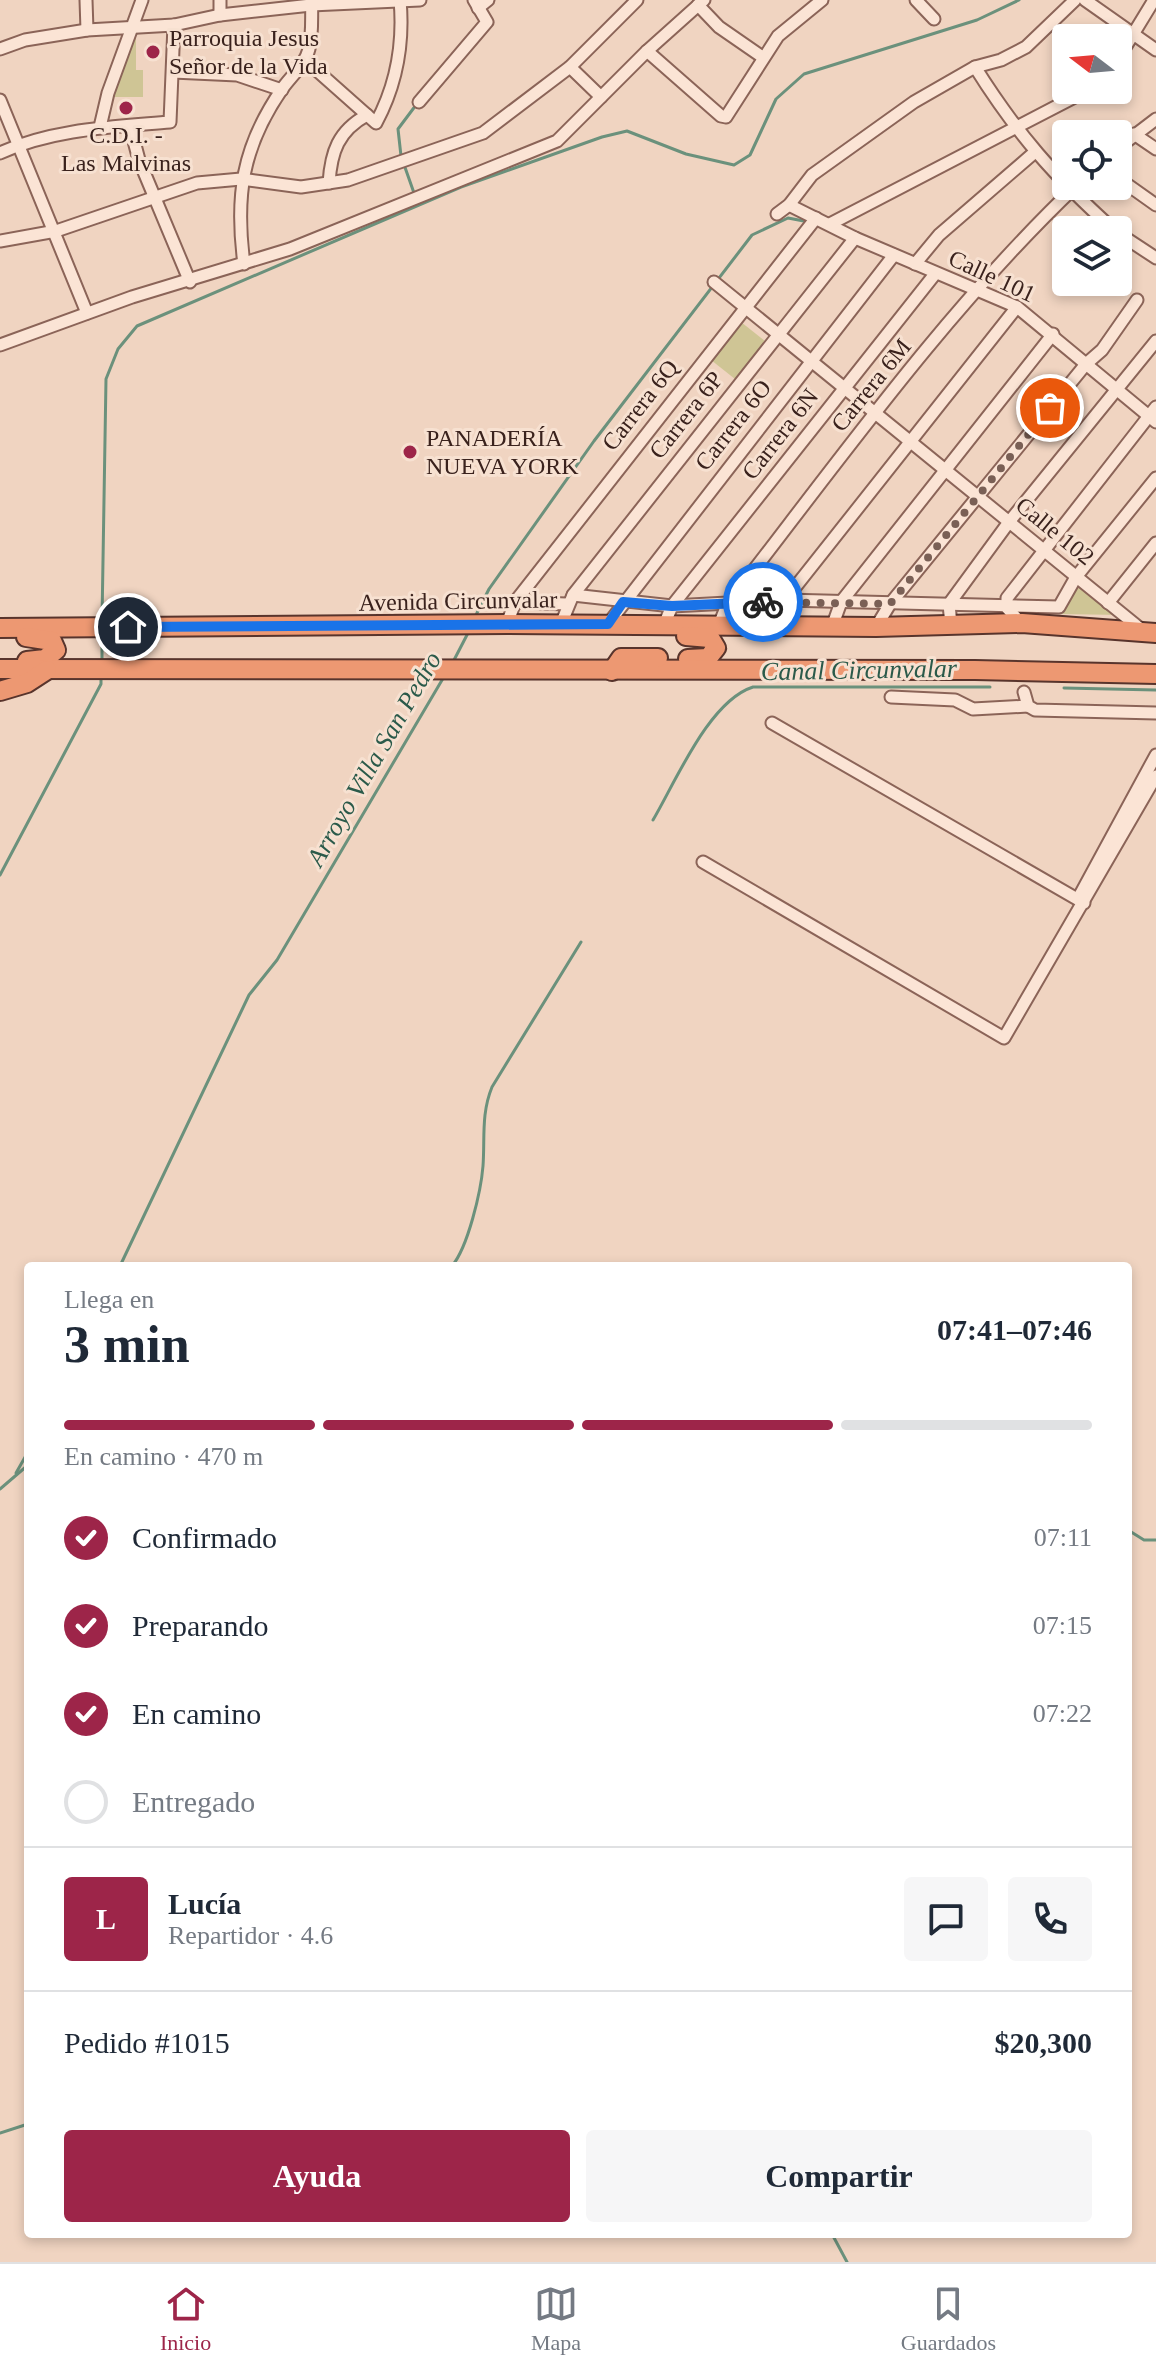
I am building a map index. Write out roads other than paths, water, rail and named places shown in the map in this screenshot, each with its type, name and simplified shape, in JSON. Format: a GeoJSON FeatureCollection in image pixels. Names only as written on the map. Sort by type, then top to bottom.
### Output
{"type":"FeatureCollection","features":[{"type":"Feature","properties":{"kind":"highway","name":"Avenida Circunvalar"},"geometry":{"type":"LineString","coordinates":[[0,628],[472,624],[876,627],[1022,623],[1152,630]]}},
{"type":"Feature","properties":{"kind":"highway"},"geometry":{"type":"LineString","coordinates":[[602,624],[609,636],[705,636],[715,644],[714,654],[708,658],[621,658],[612,671]]}},
{"type":"Feature","properties":{"kind":"highway"},"geometry":{"type":"LineString","coordinates":[[0,634],[47,639],[52,641],[56,650],[45,659],[0,663]]}},
{"type":"Feature","properties":{"kind":"highway"},"geometry":{"type":"LineString","coordinates":[[0,669],[959,670],[1156,674]]}},
{"type":"Feature","properties":{"kind":"highway"},"geometry":{"type":"LineString","coordinates":[[0,691],[27,683],[47,670]]}},
{"type":"Feature","properties":{"kind":"street"},"geometry":{"type":"LineString","coordinates":[[86,0],[87,30]]}},
{"type":"Feature","properties":{"kind":"street"},"geometry":{"type":"LineString","coordinates":[[100,127],[108,93],[142,0]]}},
{"type":"Feature","properties":{"kind":"street"},"geometry":{"type":"LineString","coordinates":[[220,0],[220,15]]}},
{"type":"Feature","properties":{"kind":"street"},"geometry":{"type":"LineString","coordinates":[[0,49],[25,40],[87,30],[174,25],[220,15],[312,3],[420,0]]}},
{"type":"Feature","properties":{"kind":"street"},"geometry":{"type":"LineString","coordinates":[[0,241],[56,231],[197,183],[241,179],[282,186],[329,183],[483,133],[570,67],[637,0]]}},
{"type":"Feature","properties":{"kind":"street"},"geometry":{"type":"LineString","coordinates":[[647,51],[721,116],[726,117],[761,56],[778,36],[822,0]]}},
{"type":"Feature","properties":{"kind":"street"},"geometry":{"type":"LineString","coordinates":[[916,0],[934,19]]}},
{"type":"Feature","properties":{"kind":"street"},"geometry":{"type":"LineString","coordinates":[[777,214],[789,205],[812,175],[914,102],[975,67],[1001,60],[1026,47],[1075,0]]}},
{"type":"Feature","properties":{"kind":"street"},"geometry":{"type":"LineString","coordinates":[[1085,0],[1156,50]]}},
{"type":"Feature","properties":{"kind":"street"},"geometry":{"type":"LineString","coordinates":[[1132,41],[1154,0]]}},
{"type":"Feature","properties":{"kind":"street"},"geometry":{"type":"LineString","coordinates":[[305,60],[376,123],[397,71],[402,24],[400,1]]}},
{"type":"Feature","properties":{"kind":"street"},"geometry":{"type":"LineString","coordinates":[[244,264],[238,205],[241,179],[255,136],[282,90],[305,60],[311,41],[312,3]]}},
{"type":"Feature","properties":{"kind":"street"},"geometry":{"type":"LineString","coordinates":[[419,102],[487,22],[480,3]]}},
{"type":"Feature","properties":{"kind":"street"},"geometry":{"type":"LineString","coordinates":[[0,345],[87,313],[244,264],[557,141],[647,51],[701,3],[719,27],[761,56]]}},
{"type":"Feature","properties":{"kind":"street"},"geometry":{"type":"LineString","coordinates":[[0,153],[19,144],[100,127],[170,122],[174,25]]}},
{"type":"Feature","properties":{"kind":"street"},"geometry":{"type":"LineString","coordinates":[[570,67],[601,97]]}},
{"type":"Feature","properties":{"kind":"street"},"geometry":{"type":"LineString","coordinates":[[975,67],[1014,129],[1052,169]]}},
{"type":"Feature","properties":{"kind":"street"},"geometry":{"type":"LineString","coordinates":[[173,72],[237,75],[282,90]]}},
{"type":"Feature","properties":{"kind":"street"},"geometry":{"type":"LineString","coordinates":[[0,100],[87,313]]}},
{"type":"Feature","properties":{"kind":"street"},"geometry":{"type":"LineString","coordinates":[[830,224],[1061,104]]}},
{"type":"Feature","properties":{"kind":"street"},"geometry":{"type":"LineString","coordinates":[[329,183],[335,146],[346,130],[367,115]]}},
{"type":"Feature","properties":{"kind":"street"},"geometry":{"type":"LineString","coordinates":[[1156,119],[1134,134],[1156,149]]}},
{"type":"Feature","properties":{"kind":"street"},"geometry":{"type":"LineString","coordinates":[[130,126],[139,160],[190,282]]}},
{"type":"Feature","properties":{"kind":"street"},"geometry":{"type":"LineString","coordinates":[[915,264],[939,235],[1035,152]]}},
{"type":"Feature","properties":{"kind":"street"},"geometry":{"type":"LineString","coordinates":[[1132,188],[1156,205]]}},
{"type":"Feature","properties":{"kind":"street","name":"Carrera 6M"},"geometry":{"type":"LineString","coordinates":[[719,625],[727,605],[875,414],[976,290],[1062,200]]}},
{"type":"Feature","properties":{"kind":"street"},"geometry":{"type":"LineString","coordinates":[[1084,200],[1100,216]]}},
{"type":"Feature","properties":{"kind":"street","name":"Calle 101"},"geometry":{"type":"LineString","coordinates":[[789,205],[935,274],[1017,307],[1154,415]]}},
{"type":"Feature","properties":{"kind":"street","name":"Carrera 6Q"},"geometry":{"type":"LineString","coordinates":[[507,624],[515,602],[816,218]]}},
{"type":"Feature","properties":{"kind":"street","name":"Carrera 6P"},"geometry":{"type":"LineString","coordinates":[[561,624],[569,600],[855,238]]}},
{"type":"Feature","properties":{"kind":"street"},"geometry":{"type":"LineString","coordinates":[[1132,242],[1156,258]]}},
{"type":"Feature","properties":{"kind":"street","name":"Carrera 6O"},"geometry":{"type":"LineString","coordinates":[[602,624],[623,602],[894,255]]}},
{"type":"Feature","properties":{"kind":"street","name":"Carrera 6N"},"geometry":{"type":"LineString","coordinates":[[664,625],[672,606],[935,274]]}},
{"type":"Feature","properties":{"kind":"street","name":"Calle 102"},"geometry":{"type":"LineString","coordinates":[[714,282],[1108,603],[1152,630]]}},
{"type":"Feature","properties":{"kind":"street"},"geometry":{"type":"LineString","coordinates":[[876,627],[890,604],[977,496],[1086,364],[1102,350],[1137,300]]}},
{"type":"Feature","properties":{"kind":"street"},"geometry":{"type":"LineString","coordinates":[[774,626],[785,600],[1017,307]]}},
{"type":"Feature","properties":{"kind":"street"},"geometry":{"type":"LineString","coordinates":[[832,627],[841,602],[1053,334]]}},
{"type":"Feature","properties":{"kind":"street"},"geometry":{"type":"LineString","coordinates":[[951,625],[949,604],[1009,522],[1156,341]]}},
{"type":"Feature","properties":{"kind":"street"},"geometry":{"type":"LineString","coordinates":[[1006,603],[1043,549],[1154,415]]}},
{"type":"Feature","properties":{"kind":"street"},"geometry":{"type":"LineString","coordinates":[[515,602],[569,600],[672,606],[785,600],[890,604],[1006,603],[1059,607],[1076,577],[1156,478]]}},
{"type":"Feature","properties":{"kind":"street"},"geometry":{"type":"LineString","coordinates":[[1108,603],[1156,543]]}},
{"type":"Feature","properties":{"kind":"street"},"geometry":{"type":"LineString","coordinates":[[1006,603],[1022,623]]}},
{"type":"Feature","properties":{"kind":"street"},"geometry":{"type":"LineString","coordinates":[[1024,692],[1028,706]]}},
{"type":"Feature","properties":{"kind":"street"},"geometry":{"type":"LineString","coordinates":[[891,697],[955,700],[973,709],[1028,706],[1035,710],[1156,713]]}},
{"type":"Feature","properties":{"kind":"street"},"geometry":{"type":"LineString","coordinates":[[772,723],[1080,901]]}},
{"type":"Feature","properties":{"kind":"street"},"geometry":{"type":"LineString","coordinates":[[1080,901],[1156,755]]}},
{"type":"Feature","properties":{"kind":"street"},"geometry":{"type":"LineString","coordinates":[[703,862],[1001,1036],[1156,776]]}},
{"type":"Feature","properties":{"kind":"waterway"},"geometry":{"type":"LineString","coordinates":[[102,621],[106,379],[118,349],[137,326],[461,187],[602,137],[627,131],[686,154],[734,165],[750,155],[776,99],[804,74],[977,20],[1019,0]]}},
{"type":"Feature","properties":{"kind":"waterway"},"geometry":{"type":"LineString","coordinates":[[414,193],[401,156],[398,129],[416,105]]}},
{"type":"Feature","properties":{"kind":"waterway","name":"Arroyo Villa San Pedro"},"geometry":{"type":"LineString","coordinates":[[474,619],[489,589],[594,441],[752,235],[788,218],[809,222]]}},
{"type":"Feature","properties":{"kind":"waterway"},"geometry":{"type":"LineString","coordinates":[[102,632],[102,661]]}},
{"type":"Feature","properties":{"kind":"waterway","name":"Arroyo Villa San Pedro"},"geometry":{"type":"LineString","coordinates":[[453,662],[468,633]]}},
{"type":"Feature","properties":{"kind":"waterway","name":"Arroyo Villa San Pedro"},"geometry":{"type":"LineString","coordinates":[[122,1262],[249,995],[277,960],[445,675]]}},
{"type":"Feature","properties":{"kind":"waterway"},"geometry":{"type":"LineString","coordinates":[[0,875],[101,684],[101,676]]}},
{"type":"Feature","properties":{"kind":"waterway","name":"Canal Circunvalar"},"geometry":{"type":"LineString","coordinates":[[653,820],[708,725],[737,695],[753,687],[990,687]]}},
{"type":"Feature","properties":{"kind":"waterway","name":"Canal Circunvalar"},"geometry":{"type":"LineString","coordinates":[[1064,688],[1156,690]]}},
{"type":"Feature","properties":{"kind":"waterway","name":"Canal Circunvalar"},"geometry":{"type":"LineString","coordinates":[[455,1262],[477,1204],[483,1166],[485,1116],[492,1087],[581,942]]}},
{"type":"Feature","properties":{"kind":"waterway","name":"Arroyo Villa San Pedro"},"geometry":{"type":"LineString","coordinates":[[16,1473],[24,1459]]}},
{"type":"Feature","properties":{"kind":"waterway","name":"Arroyo Villa San Pedro"},"geometry":{"type":"LineString","coordinates":[[0,1489],[24,1468]]}},
{"type":"Feature","properties":{"kind":"waterway"},"geometry":{"type":"LineString","coordinates":[[1132,1532],[1144,1540],[1156,1540]]}},
{"type":"Feature","properties":{"kind":"waterway"},"geometry":{"type":"LineString","coordinates":[[0,2133],[24,2125]]}},
{"type":"Feature","properties":{"kind":"waterway"},"geometry":{"type":"LineString","coordinates":[[834,2238],[847,2262]]}},
{"type":"Feature","properties":{"kind":"place","name":"Parroquia Jesus Señor de la Vida"},"geometry":{"type":"Point","coordinates":[153,52]}},
{"type":"Feature","properties":{"kind":"place","name":"C.D.I. - Las Malvinas"},"geometry":{"type":"Point","coordinates":[126,108]}},
{"type":"Feature","properties":{"kind":"place","name":"PANADERÍA NUEVA YORK"},"geometry":{"type":"Point","coordinates":[410,452]}}]}
